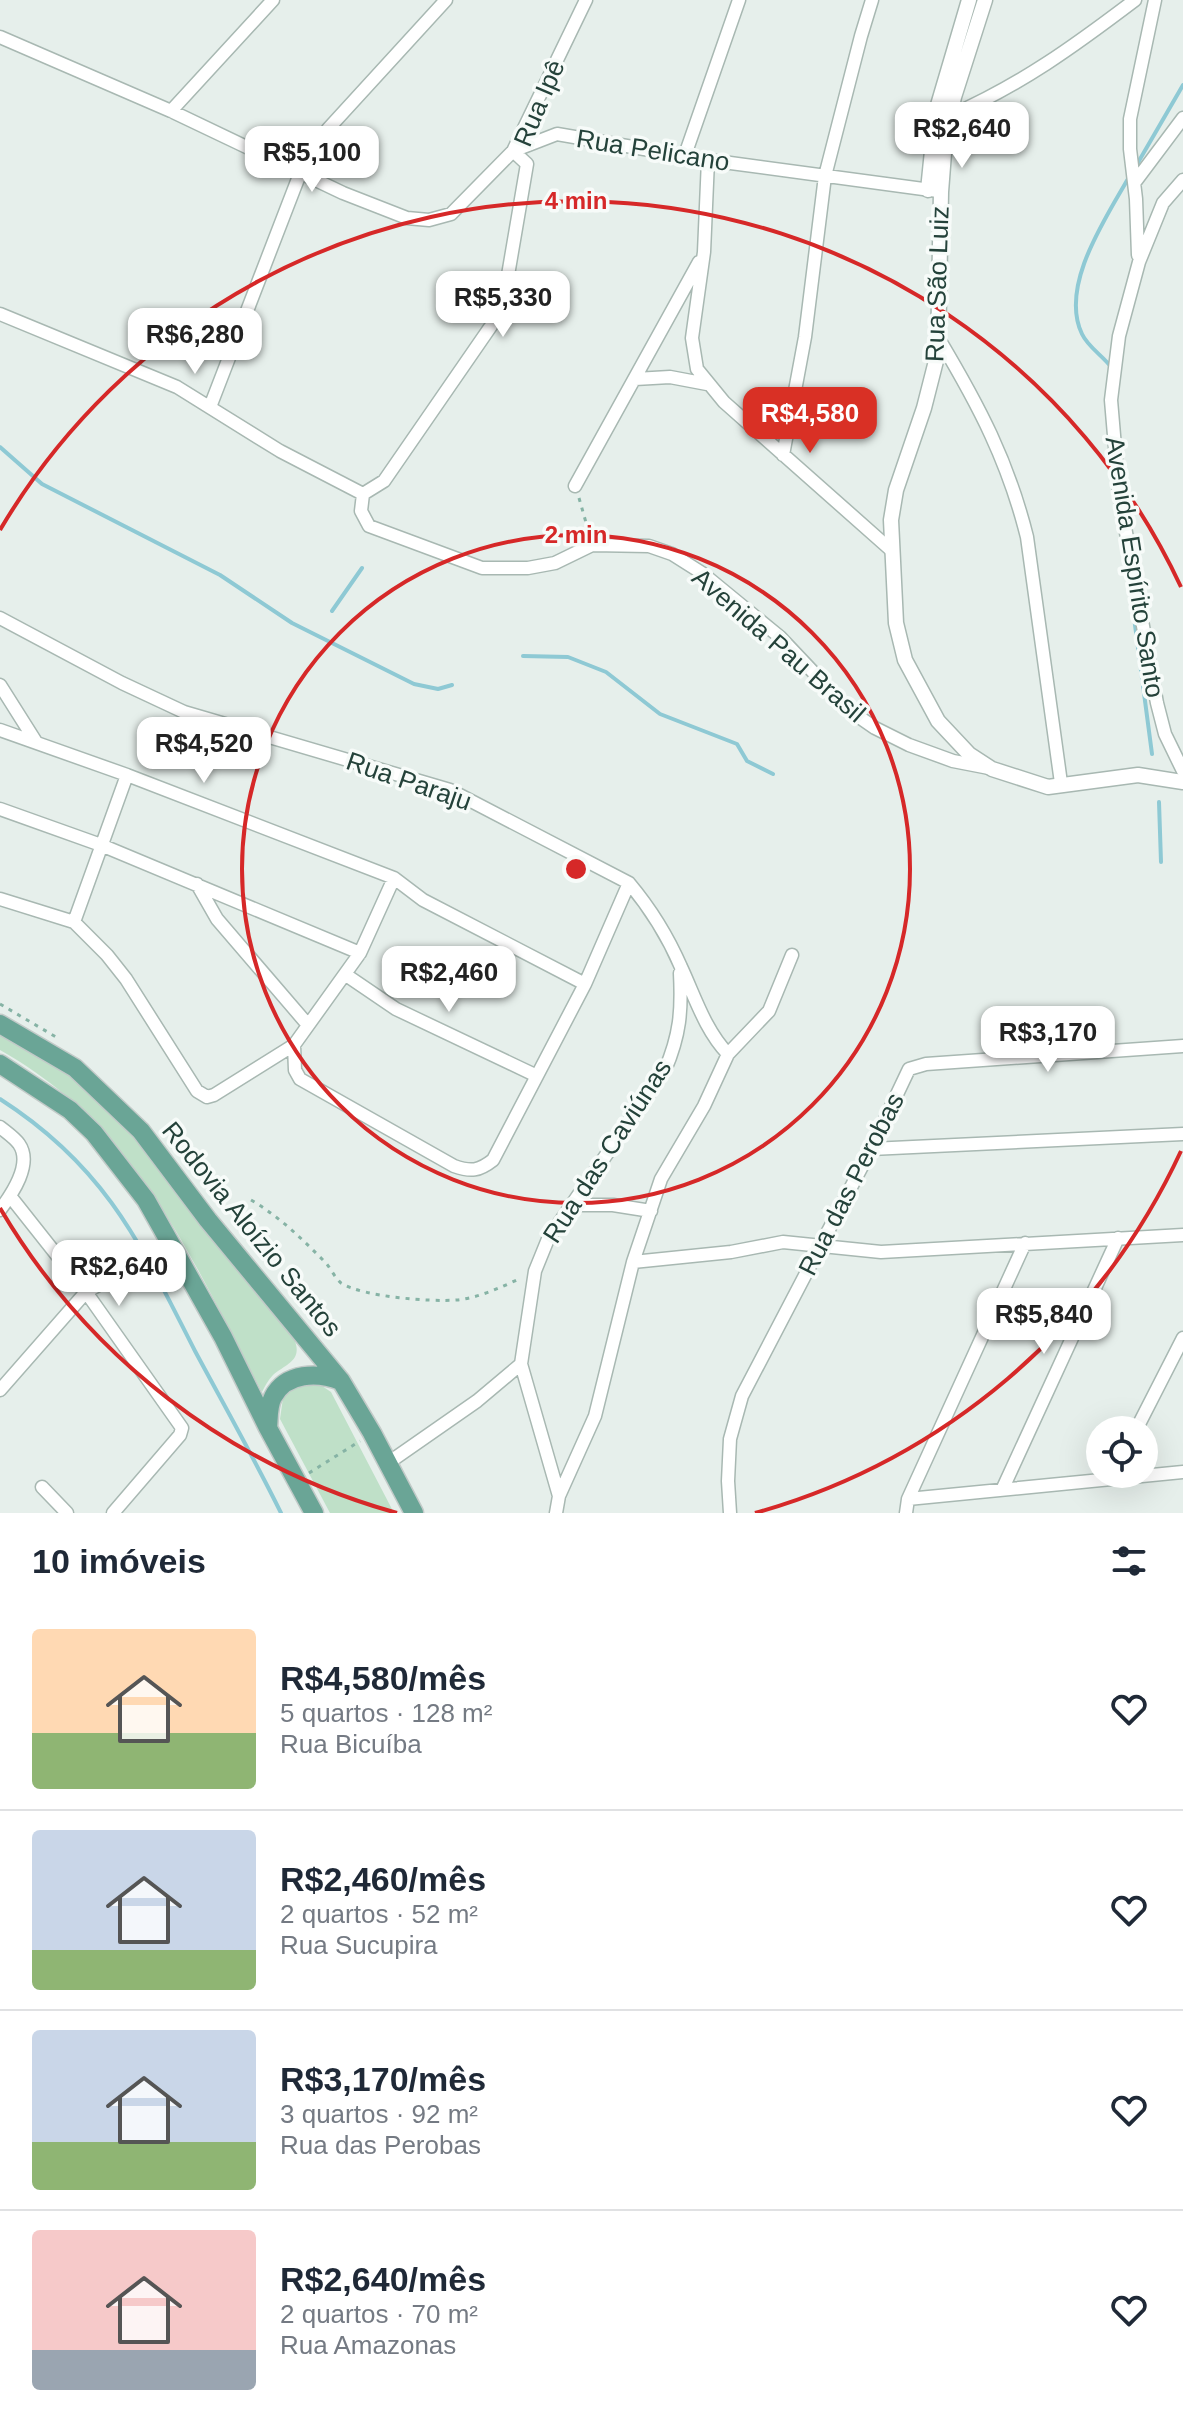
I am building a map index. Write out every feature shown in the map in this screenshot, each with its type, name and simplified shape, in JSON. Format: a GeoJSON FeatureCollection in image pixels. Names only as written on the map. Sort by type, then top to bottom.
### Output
{"type":"FeatureCollection","features":[{"type":"Feature","properties":{"kind":"main road","name":"Rodovia Aloízio Santos"},"geometry":{"type":"LineString","coordinates":[[0,1024],[75,1068],[141,1131],[208,1220],[341,1381],[414,1513]]}},
{"type":"Feature","properties":{"kind":"main road"},"geometry":{"type":"LineString","coordinates":[[0,1064],[46,1092],[94,1133],[146,1200],[162,1250],[223,1337],[297,1481],[308,1511]]}},
{"type":"Feature","properties":{"kind":"main road"},"geometry":{"type":"LineString","coordinates":[[268,1428],[272,1398],[282,1386],[295,1378],[313,1375],[341,1381]]}},
{"type":"Feature","properties":{"kind":"street"},"geometry":{"type":"LineString","coordinates":[[171,111],[273,0]]}},
{"type":"Feature","properties":{"kind":"street"},"geometry":{"type":"LineString","coordinates":[[210,407],[301,171],[328,129],[446,0]]}},
{"type":"Feature","properties":{"kind":"street","name":"Rua Ipê"},"geometry":{"type":"LineString","coordinates":[[363,494],[384,481],[491,326],[507,281],[527,164],[513,151],[586,0]]}},
{"type":"Feature","properties":{"kind":"street"},"geometry":{"type":"LineString","coordinates":[[685,155],[739,0]]}},
{"type":"Feature","properties":{"kind":"street"},"geometry":{"type":"LineString","coordinates":[[783,455],[803,351],[825,176],[872,0]]}},
{"type":"Feature","properties":{"kind":"street","name":"Rua São Luiz"},"geometry":{"type":"LineString","coordinates":[[969,0],[936,112],[934,191],[939,339],[934,373],[896,490],[891,520],[896,623],[905,660],[938,721],[961,747],[992,769],[1048,787],[1138,775],[1183,782]]}},
{"type":"Feature","properties":{"kind":"street","name":"Rua São Luiz"},"geometry":{"type":"LineString","coordinates":[[934,191],[950,116],[985,0]]}},
{"type":"Feature","properties":{"kind":"street"},"geometry":{"type":"LineString","coordinates":[[950,116],[986,100],[1042,68],[1135,0]]}},
{"type":"Feature","properties":{"kind":"street"},"geometry":{"type":"LineString","coordinates":[[1139,262],[1130,119],[1155,0]]}},
{"type":"Feature","properties":{"kind":"street","name":"Rua Pelicano"},"geometry":{"type":"LineString","coordinates":[[0,37],[407,218],[429,220],[451,214],[513,151],[557,134],[708,160],[934,191]]}},
{"type":"Feature","properties":{"kind":"street"},"geometry":{"type":"LineString","coordinates":[[1135,182],[1183,118]]}},
{"type":"Feature","properties":{"kind":"street"},"geometry":{"type":"LineString","coordinates":[[708,160],[704,252],[692,338],[693,356],[707,384],[891,550]]}},
{"type":"Feature","properties":{"kind":"street","name":"Avenida Espírito Santo"},"geometry":{"type":"LineString","coordinates":[[1183,180],[1163,203],[1139,262],[1119,336],[1114,368],[1113,442],[1119,494],[1157,703],[1165,734],[1183,771]]}},
{"type":"Feature","properties":{"kind":"street"},"geometry":{"type":"LineString","coordinates":[[575,486],[704,252]]}},
{"type":"Feature","properties":{"kind":"street"},"geometry":{"type":"LineString","coordinates":[[0,314],[177,387],[280,451],[363,494]]}},
{"type":"Feature","properties":{"kind":"street"},"geometry":{"type":"LineString","coordinates":[[939,339],[977,402],[1018,500],[1027,537],[1061,783]]}},
{"type":"Feature","properties":{"kind":"street"},"geometry":{"type":"LineString","coordinates":[[635,379],[670,377],[707,384]]}},
{"type":"Feature","properties":{"kind":"street","name":"Avenida Pau Brasil"},"geometry":{"type":"LineString","coordinates":[[363,494],[361,511],[369,526],[482,568],[528,568],[555,563],[592,545],[649,546],[672,554],[702,573],[780,637],[849,710],[875,728],[909,745],[953,761],[992,769]]}},
{"type":"Feature","properties":{"kind":"street","name":"Rua Paraju"},"geometry":{"type":"LineString","coordinates":[[0,618],[184,712],[450,790],[629,883],[646,903],[680,963],[709,1031],[728,1054]]}},
{"type":"Feature","properties":{"kind":"street"},"geometry":{"type":"LineString","coordinates":[[0,685],[36,742]]}},
{"type":"Feature","properties":{"kind":"street"},"geometry":{"type":"LineString","coordinates":[[0,730],[127,775],[394,878],[423,900],[585,984]]}},
{"type":"Feature","properties":{"kind":"street"},"geometry":{"type":"LineString","coordinates":[[74,922],[127,775]]}},
{"type":"Feature","properties":{"kind":"street"},"geometry":{"type":"LineString","coordinates":[[0,809],[101,845],[360,953]]}},
{"type":"Feature","properties":{"kind":"street"},"geometry":{"type":"LineString","coordinates":[[0,899],[74,922],[126,979],[197,1091],[207,1097],[294,1045],[360,953],[394,878]]}},
{"type":"Feature","properties":{"kind":"street"},"geometry":{"type":"LineString","coordinates":[[294,1045],[295,1070],[300,1079],[454,1166],[468,1171],[481,1169],[493,1160],[585,984],[629,883]]}},
{"type":"Feature","properties":{"kind":"street"},"geometry":{"type":"LineString","coordinates":[[197,884],[217,919],[308,1025]]}},
{"type":"Feature","properties":{"kind":"street"},"geometry":{"type":"LineString","coordinates":[[556,1513],[559,1496],[595,1416],[633,1262],[668,1164],[704,1106],[728,1054],[769,1011],[792,955]]}},
{"type":"Feature","properties":{"kind":"street","name":"Rua das Caviúnas"},"geometry":{"type":"LineString","coordinates":[[521,1364],[535,1271],[548,1239],[665,1070],[676,1043],[682,1012],[680,963]]}},
{"type":"Feature","properties":{"kind":"street"},"geometry":{"type":"LineString","coordinates":[[346,975],[396,1009],[537,1076]]}},
{"type":"Feature","properties":{"kind":"street","name":"Rua das Perobas"},"geometry":{"type":"LineString","coordinates":[[730,1513],[730,1439],[742,1396],[871,1149],[909,1069],[926,1064],[1183,1046]]}},
{"type":"Feature","properties":{"kind":"street"},"geometry":{"type":"LineString","coordinates":[[0,1127],[19,1144],[25,1155],[23,1168],[0,1210]]}},
{"type":"Feature","properties":{"kind":"street"},"geometry":{"type":"LineString","coordinates":[[871,1149],[1183,1134]]}},
{"type":"Feature","properties":{"kind":"street"},"geometry":{"type":"LineString","coordinates":[[10,1196],[86,1292],[182,1428],[180,1435],[113,1513]]}},
{"type":"Feature","properties":{"kind":"street"},"geometry":{"type":"LineString","coordinates":[[572,1205],[613,1205],[651,1211]]}},
{"type":"Feature","properties":{"kind":"street"},"geometry":{"type":"LineString","coordinates":[[633,1262],[731,1252],[783,1242],[881,1252],[1183,1235]]}},
{"type":"Feature","properties":{"kind":"street"},"geometry":{"type":"LineString","coordinates":[[1003,1488],[1118,1238]]}},
{"type":"Feature","properties":{"kind":"street"},"geometry":{"type":"LineString","coordinates":[[906,1513],[908,1499],[1025,1243]]}},
{"type":"Feature","properties":{"kind":"street"},"geometry":{"type":"LineString","coordinates":[[0,1390],[86,1292],[136,1265]]}},
{"type":"Feature","properties":{"kind":"street"},"geometry":{"type":"LineString","coordinates":[[1143,1416],[1183,1338]]}},
{"type":"Feature","properties":{"kind":"street"},"geometry":{"type":"LineString","coordinates":[[388,1463],[477,1401],[521,1364],[559,1496]]}},
{"type":"Feature","properties":{"kind":"street"},"geometry":{"type":"LineString","coordinates":[[1158,1473],[1183,1472]]}},
{"type":"Feature","properties":{"kind":"street"},"geometry":{"type":"LineString","coordinates":[[908,1499],[1086,1479]]}},
{"type":"Feature","properties":{"kind":"street"},"geometry":{"type":"LineString","coordinates":[[42,1487],[67,1513]]}},
{"type":"Feature","properties":{"kind":"path"},"geometry":{"type":"LineString","coordinates":[[575,486],[592,545]]}},
{"type":"Feature","properties":{"kind":"path"},"geometry":{"type":"LineString","coordinates":[[251,1200],[297,1233],[308,1249],[326,1263],[341,1282],[378,1295],[458,1300],[499,1288],[535,1271]]}},
{"type":"Feature","properties":{"kind":"path"},"geometry":{"type":"LineString","coordinates":[[136,1265],[162,1250]]}},
{"type":"Feature","properties":{"kind":"path"},"geometry":{"type":"LineString","coordinates":[[297,1481],[372,1433]]}},
{"type":"Feature","properties":{"kind":"green space"},"geometry":{"type":"Polygon","coordinates":[[[0,1030],[76,1080],[107,1107],[192,1204],[295,1341],[295,1358],[273,1375],[262,1392],[184,1245],[125,1157],[90,1118],[48,1082],[0,1050],[0,1030]]]}},
{"type":"Feature","properties":{"kind":"green space"},"geometry":{"type":"Polygon","coordinates":[[[298,1384],[319,1384],[331,1392],[394,1513],[330,1513],[280,1419],[283,1398],[298,1384]]]}},
{"type":"Feature","properties":{"kind":"waterway"},"geometry":{"type":"LineString","coordinates":[[1136,166],[1183,85]]}},
{"type":"Feature","properties":{"kind":"waterway"},"geometry":{"type":"LineString","coordinates":[[1111,367],[1082,334],[1076,315],[1076,295],[1088,253],[1129,177]]}},
{"type":"Feature","properties":{"kind":"waterway"},"geometry":{"type":"LineString","coordinates":[[0,447],[42,484],[220,575],[292,623],[414,684],[438,689],[452,685]]}},
{"type":"Feature","properties":{"kind":"waterway"},"geometry":{"type":"LineString","coordinates":[[332,611],[362,568]]}},
{"type":"Feature","properties":{"kind":"waterway"},"geometry":{"type":"LineString","coordinates":[[1130,587],[1152,754]]}},
{"type":"Feature","properties":{"kind":"waterway"},"geometry":{"type":"LineString","coordinates":[[523,656],[568,657],[606,672],[660,714],[737,744],[747,761],[773,774]]}},
{"type":"Feature","properties":{"kind":"waterway"},"geometry":{"type":"LineString","coordinates":[[1159,802],[1161,862]]}},
{"type":"Feature","properties":{"kind":"waterway"},"geometry":{"type":"LineString","coordinates":[[0,1099],[37,1125],[67,1152],[117,1210],[156,1276],[281,1513]]}}]}
